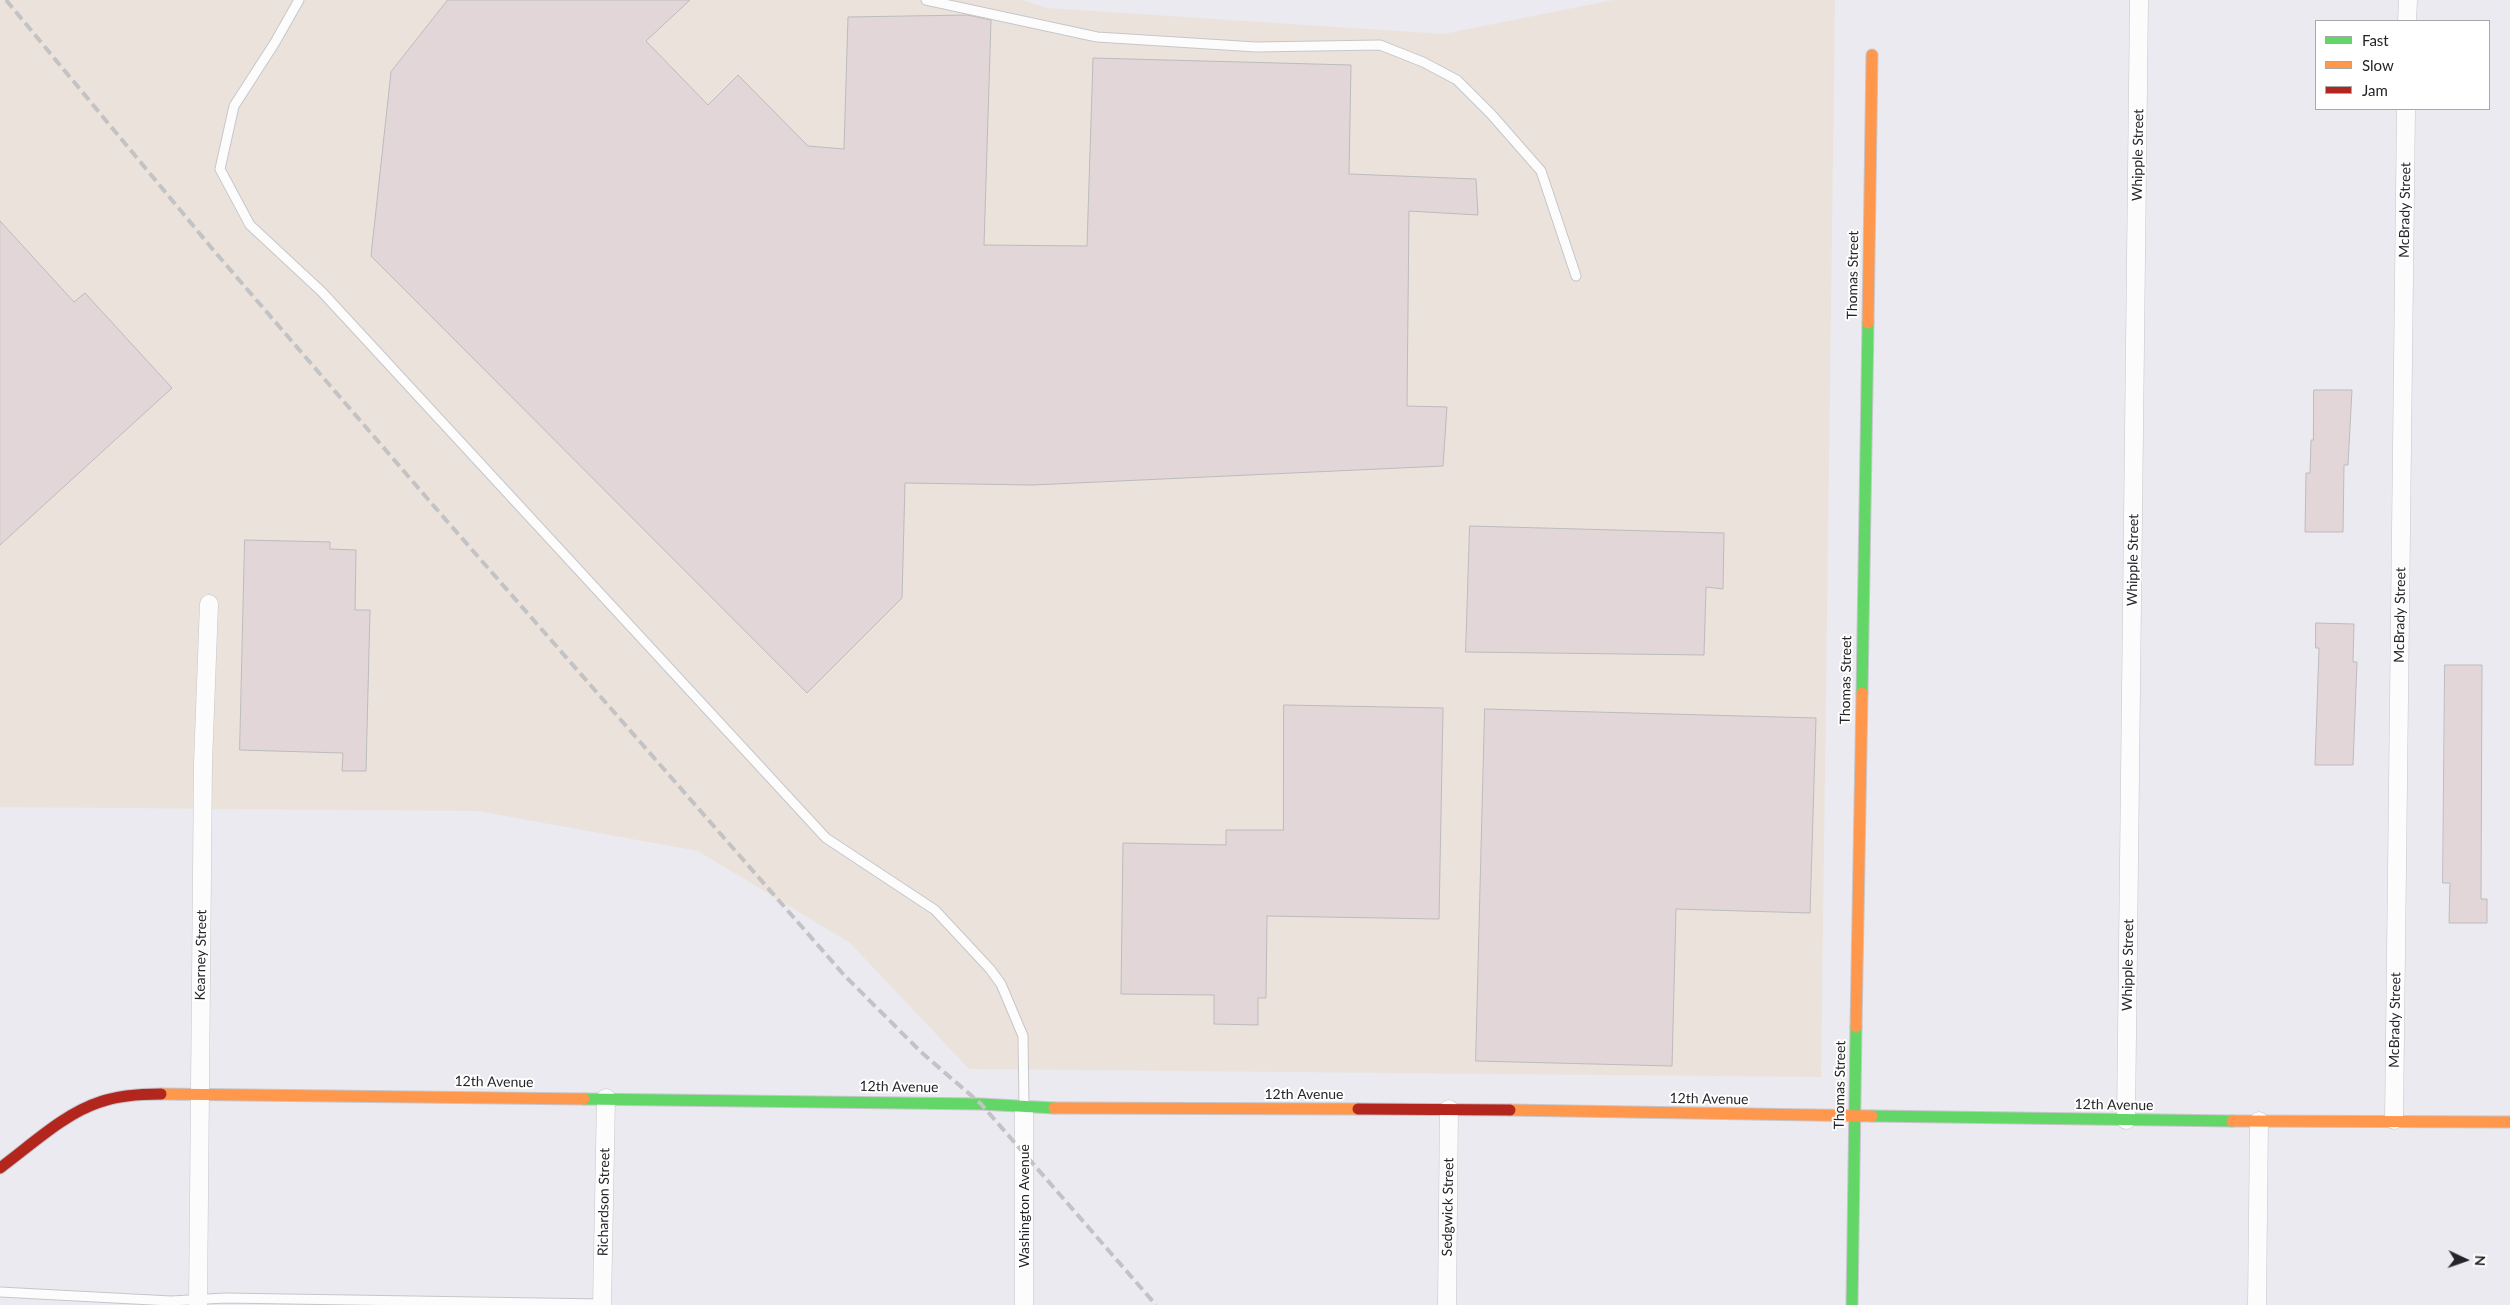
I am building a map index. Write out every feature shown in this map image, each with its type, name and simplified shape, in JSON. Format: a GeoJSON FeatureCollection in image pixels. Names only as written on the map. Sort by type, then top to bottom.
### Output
{"type":"FeatureCollection","features":[{"type":"Feature","properties":{"kind":"street","name":"Whipple Street"},"geometry":{"type":"LineString","coordinates":[[2126,1120],[2139,0]]}},
{"type":"Feature","properties":{"kind":"street"},"geometry":{"type":"LineString","coordinates":[[2407,20],[2408,0]]}},
{"type":"Feature","properties":{"kind":"street","name":"Thomas Street"},"geometry":{"type":"LineString","coordinates":[[1852,1305],[1872,55]]}},
{"type":"Feature","properties":{"kind":"street","name":"McBrady Street"},"geometry":{"type":"LineString","coordinates":[[2394,1120],[2406,110]]}},
{"type":"Feature","properties":{"kind":"street","name":"Kearney Street"},"geometry":{"type":"LineString","coordinates":[[199,1302],[199,1094],[203,763],[209,604]]}},
{"type":"Feature","properties":{"kind":"street","name":"12th Avenue"},"geometry":{"type":"LineString","coordinates":[[0,1168],[60,1123],[99,1102],[135,1094],[606,1098],[981,1104],[1024,1108],[1449,1109],[2126,1120],[2510,1122]]}},
{"type":"Feature","properties":{"kind":"street","name":"Richardson Street"},"geometry":{"type":"LineString","coordinates":[[602,1304],[606,1098]]}},
{"type":"Feature","properties":{"kind":"street","name":"Washington Avenue"},"geometry":{"type":"LineString","coordinates":[[1024,1108],[1024,1305]]}},
{"type":"Feature","properties":{"kind":"street","name":"Sedgwick Street"},"geometry":{"type":"LineString","coordinates":[[1447,1305],[1449,1109]]}},
{"type":"Feature","properties":{"kind":"street"},"geometry":{"type":"LineString","coordinates":[[2257,1305],[2259,1121]]}},
{"type":"Feature","properties":{"kind":"lane"},"geometry":{"type":"LineString","coordinates":[[299,0],[274,44],[234,106],[220,169],[250,225],[322,292],[826,838],[935,910],[966,941],[1001,984],[1023,1036],[1024,1108]]}},
{"type":"Feature","properties":{"kind":"lane"},"geometry":{"type":"LineString","coordinates":[[926,0],[1097,37],[1256,47],[1380,45],[1423,62],[1457,80],[1491,114],[1541,172],[1576,276]]}},
{"type":"Feature","properties":{"kind":"lane"},"geometry":{"type":"LineString","coordinates":[[0,1292],[199,1302],[602,1304]]}},
{"type":"Feature","properties":{"kind":"shaded area"},"geometry":{"type":"Polygon","coordinates":[[[0,0],[1022,0],[1047,8],[1443,34],[1613,0],[1835,0],[1821,1077],[969,1069],[850,943],[698,851],[478,811],[0,807],[0,0]]]}},
{"type":"Feature","properties":{"kind":"building"},"geometry":{"type":"Polygon","coordinates":[[[448,0],[690,0],[646,41],[708,105],[738,75],[808,146],[844,149],[848,17],[967,15],[991,20],[984,245],[1087,246],[1093,58],[1351,65],[1349,174],[1476,179],[1478,215],[1409,211],[1407,406],[1447,407],[1443,466],[1033,485],[905,483],[902,598],[807,693],[371,256],[391,72],[448,0]]]}},
{"type":"Feature","properties":{"kind":"building"},"geometry":{"type":"Polygon","coordinates":[[[0,221],[74,302],[85,293],[172,388],[0,545],[0,221]]]}},
{"type":"Feature","properties":{"kind":"building"},"geometry":{"type":"Polygon","coordinates":[[[2314,390],[2352,390],[2348,465],[2344,465],[2343,532],[2305,532],[2306,473],[2310,473],[2314,390]]]}},
{"type":"Feature","properties":{"kind":"building"},"geometry":{"type":"Polygon","coordinates":[[[1470,526],[1724,533],[1723,589],[1706,587],[1704,655],[1466,652],[1470,526]]]}},
{"type":"Feature","properties":{"kind":"building"},"geometry":{"type":"Polygon","coordinates":[[[245,540],[330,542],[330,549],[356,550],[355,610],[370,610],[366,771],[342,771],[343,753],[240,750],[245,540]]]}},
{"type":"Feature","properties":{"kind":"building"},"geometry":{"type":"Polygon","coordinates":[[[2316,623],[2354,624],[2353,662],[2357,662],[2353,765],[2315,765],[2319,648],[2316,648],[2316,623]]]}},
{"type":"Feature","properties":{"kind":"building"},"geometry":{"type":"Polygon","coordinates":[[[2445,665],[2482,665],[2481,899],[2487,899],[2487,923],[2449,923],[2450,883],[2443,883],[2445,665]]]}},
{"type":"Feature","properties":{"kind":"building"},"geometry":{"type":"Polygon","coordinates":[[[1284,705],[1443,708],[1439,919],[1267,916],[1266,998],[1258,998],[1258,1025],[1214,1024],[1214,995],[1121,994],[1123,843],[1226,845],[1226,830],[1283,830],[1284,705]]]}},
{"type":"Feature","properties":{"kind":"building"},"geometry":{"type":"Polygon","coordinates":[[[1485,709],[1816,718],[1810,913],[1676,909],[1672,1066],[1476,1061],[1485,709]]]}},
{"type":"Feature","properties":{"kind":"railway"},"geometry":{"type":"LineString","coordinates":[[6,0],[215,252],[439,512],[844,975],[921,1052],[981,1104],[1156,1305]]}},
{"type":"Feature","properties":{"kind":"traffic: fast"},"geometry":{"type":"LineString","coordinates":[[1862,693],[1868,323]]}},
{"type":"Feature","properties":{"kind":"traffic: fast"},"geometry":{"type":"LineString","coordinates":[[1852,1305],[1856,1027]]}},
{"type":"Feature","properties":{"kind":"traffic: fast"},"geometry":{"type":"LineString","coordinates":[[584,1099],[981,1104],[1054,1108]]}},
{"type":"Feature","properties":{"kind":"traffic: fast"},"geometry":{"type":"LineString","coordinates":[[1872,1116],[2232,1121]]}},
{"type":"Feature","properties":{"kind":"traffic: slow"},"geometry":{"type":"LineString","coordinates":[[1868,323],[1872,55]]}},
{"type":"Feature","properties":{"kind":"traffic: slow"},"geometry":{"type":"LineString","coordinates":[[1856,1027],[1862,693]]}},
{"type":"Feature","properties":{"kind":"traffic: slow"},"geometry":{"type":"LineString","coordinates":[[161,1094],[584,1099]]}},
{"type":"Feature","properties":{"kind":"traffic: slow"},"geometry":{"type":"LineString","coordinates":[[1054,1108],[1358,1109]]}},
{"type":"Feature","properties":{"kind":"traffic: slow"},"geometry":{"type":"LineString","coordinates":[[1510,1110],[1872,1116]]}},
{"type":"Feature","properties":{"kind":"traffic: slow"},"geometry":{"type":"LineString","coordinates":[[2232,1121],[2510,1122]]}},
{"type":"Feature","properties":{"kind":"traffic: jam"},"geometry":{"type":"LineString","coordinates":[[0,1168],[61,1122],[87,1107],[123,1096],[161,1094]]}},
{"type":"Feature","properties":{"kind":"traffic: jam"},"geometry":{"type":"LineString","coordinates":[[1358,1109],[1510,1110]]}}]}
